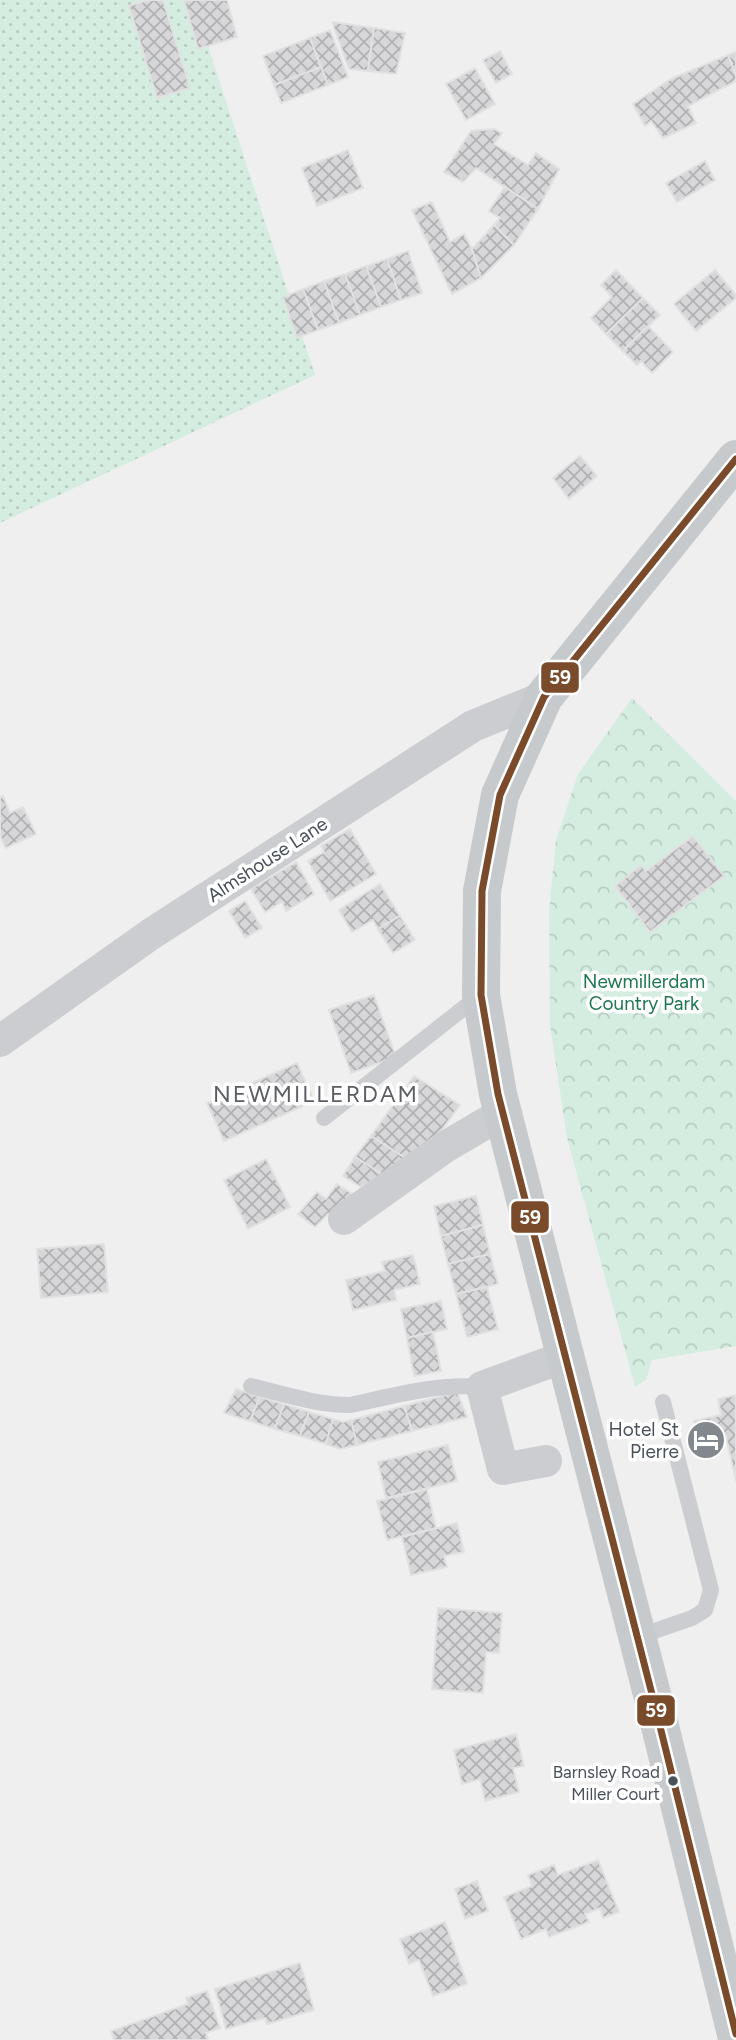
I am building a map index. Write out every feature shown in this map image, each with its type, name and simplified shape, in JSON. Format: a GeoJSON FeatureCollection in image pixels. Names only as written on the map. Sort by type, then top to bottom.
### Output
{"type":"FeatureCollection","features":[{"type":"Feature","properties":{"kind":"main road"},"geometry":{"type":"LineString","coordinates":[[736,459],[544,697],[500,795],[482,891],[481,995],[498,1094],[736,2034]]}},
{"type":"Feature","properties":{"kind":"street","name":"Almshouse Lane"},"geometry":{"type":"LineString","coordinates":[[0,1041],[151,934],[473,726],[544,697]]}},
{"type":"Feature","properties":{"kind":"street"},"geometry":{"type":"LineString","coordinates":[[344,1219],[445,1147],[503,1114]]}},
{"type":"Feature","properties":{"kind":"street"},"geometry":{"type":"LineString","coordinates":[[546,1461],[502,1469],[482,1387],[564,1357]]}},
{"type":"Feature","properties":{"kind":"lane"},"geometry":{"type":"LineString","coordinates":[[324,1118],[481,995]]}},
{"type":"Feature","properties":{"kind":"lane"},"geometry":{"type":"LineString","coordinates":[[251,1386],[336,1405],[350,1405],[443,1387],[482,1387]]}},
{"type":"Feature","properties":{"kind":"lane"},"geometry":{"type":"LineString","coordinates":[[637,1637],[692,1618],[705,1610],[710,1590],[663,1402]]}},
{"type":"Feature","properties":{"kind":"green space"},"geometry":{"type":"Polygon","coordinates":[[[0,0],[193,0],[315,375],[0,523],[0,0]]]}},
{"type":"Feature","properties":{"kind":"green space","name":"Newmillerdam Country Park"},"geometry":{"type":"Polygon","coordinates":[[[632,698],[736,801],[736,1346],[652,1360],[646,1380],[635,1387],[567,1138],[550,1025],[549,911],[556,840],[578,774],[632,698]]]}},
{"type":"Feature","properties":{"kind":"building"},"geometry":{"type":"Polygon","coordinates":[[[148,0],[163,0],[190,88],[157,98],[129,6],[148,0]]]}},
{"type":"Feature","properties":{"kind":"building"},"geometry":{"type":"Polygon","coordinates":[[[184,0],[227,0],[237,37],[198,49],[184,0]]]}},
{"type":"Feature","properties":{"kind":"building"},"geometry":{"type":"Polygon","coordinates":[[[333,22],[374,28],[368,71],[349,69],[333,22]]]}},
{"type":"Feature","properties":{"kind":"building"},"geometry":{"type":"Polygon","coordinates":[[[374,28],[405,33],[396,74],[368,71],[374,28]]]}},
{"type":"Feature","properties":{"kind":"building"},"geometry":{"type":"Polygon","coordinates":[[[330,30],[348,77],[328,85],[310,38],[330,30]]]}},
{"type":"Feature","properties":{"kind":"building"},"geometry":{"type":"Polygon","coordinates":[[[310,38],[321,67],[274,85],[263,56],[310,38]]]}},
{"type":"Feature","properties":{"kind":"building"},"geometry":{"type":"Polygon","coordinates":[[[500,51],[512,74],[496,83],[483,60],[500,51]]]}},
{"type":"Feature","properties":{"kind":"building"},"geometry":{"type":"Polygon","coordinates":[[[736,52],[736,76],[728,55],[736,52]]]}},
{"type":"Feature","properties":{"kind":"building"},"geometry":{"type":"Polygon","coordinates":[[[728,55],[736,81],[688,106],[696,123],[663,138],[651,121],[645,126],[633,104],[671,79],[728,55]]]}},
{"type":"Feature","properties":{"kind":"building"},"geometry":{"type":"Polygon","coordinates":[[[321,67],[328,85],[281,103],[274,85],[321,67]]]}},
{"type":"Feature","properties":{"kind":"building"},"geometry":{"type":"Polygon","coordinates":[[[475,68],[495,104],[466,120],[446,84],[475,68]]]}},
{"type":"Feature","properties":{"kind":"building"},"geometry":{"type":"Polygon","coordinates":[[[494,129],[502,133],[494,144],[528,165],[536,153],[559,169],[538,209],[476,168],[463,182],[444,172],[471,131],[494,129]]]}},
{"type":"Feature","properties":{"kind":"building"},"geometry":{"type":"Polygon","coordinates":[[[348,150],[363,188],[317,206],[302,168],[348,150]]]}},
{"type":"Feature","properties":{"kind":"building"},"geometry":{"type":"Polygon","coordinates":[[[705,161],[715,180],[677,202],[666,183],[705,161]]]}},
{"type":"Feature","properties":{"kind":"building"},"geometry":{"type":"Polygon","coordinates":[[[505,187],[538,209],[514,245],[494,225],[500,218],[489,211],[505,187]]]}},
{"type":"Feature","properties":{"kind":"building"},"geometry":{"type":"Polygon","coordinates":[[[432,202],[450,242],[464,234],[481,278],[452,294],[412,210],[432,202]]]}},
{"type":"Feature","properties":{"kind":"building"},"geometry":{"type":"Polygon","coordinates":[[[494,225],[514,245],[481,278],[472,249],[494,225]]]}},
{"type":"Feature","properties":{"kind":"building"},"geometry":{"type":"Polygon","coordinates":[[[408,251],[422,293],[401,300],[387,259],[408,251]]]}},
{"type":"Feature","properties":{"kind":"building"},"geometry":{"type":"Polygon","coordinates":[[[387,259],[401,300],[381,307],[366,266],[387,259]]]}},
{"type":"Feature","properties":{"kind":"building"},"geometry":{"type":"Polygon","coordinates":[[[366,266],[381,307],[360,315],[345,274],[366,266]]]}},
{"type":"Feature","properties":{"kind":"building"},"geometry":{"type":"Polygon","coordinates":[[[616,270],[643,298],[606,334],[591,318],[612,297],[601,285],[616,270]]]}},
{"type":"Feature","properties":{"kind":"building"},"geometry":{"type":"Polygon","coordinates":[[[715,270],[736,298],[696,331],[674,304],[715,270]]]}},
{"type":"Feature","properties":{"kind":"building"},"geometry":{"type":"Polygon","coordinates":[[[345,274],[360,315],[339,323],[324,281],[345,274]]]}},
{"type":"Feature","properties":{"kind":"building"},"geometry":{"type":"Polygon","coordinates":[[[324,281],[339,323],[318,330],[303,289],[324,281]]]}},
{"type":"Feature","properties":{"kind":"building"},"geometry":{"type":"Polygon","coordinates":[[[303,289],[318,330],[297,338],[283,297],[303,289]]]}},
{"type":"Feature","properties":{"kind":"building"},"geometry":{"type":"Polygon","coordinates":[[[643,298],[660,315],[623,351],[606,334],[643,298]]]}},
{"type":"Feature","properties":{"kind":"building"},"geometry":{"type":"Polygon","coordinates":[[[648,326],[673,352],[652,373],[641,361],[637,365],[623,351],[648,326]]]}},
{"type":"Feature","properties":{"kind":"building"},"geometry":{"type":"Polygon","coordinates":[[[580,456],[597,476],[569,499],[553,478],[580,456]]]}},
{"type":"Feature","properties":{"kind":"building"},"geometry":{"type":"Polygon","coordinates":[[[3,796],[10,813],[23,807],[36,834],[6,848],[0,836],[0,798],[3,796]]]}},
{"type":"Feature","properties":{"kind":"building"},"geometry":{"type":"Polygon","coordinates":[[[350,829],[376,874],[330,901],[308,861],[324,852],[321,846],[350,829]]]}},
{"type":"Feature","properties":{"kind":"building"},"geometry":{"type":"Polygon","coordinates":[[[693,836],[724,876],[650,932],[615,886],[641,865],[646,871],[693,836]]]}},
{"type":"Feature","properties":{"kind":"building"},"geometry":{"type":"Polygon","coordinates":[[[296,862],[314,894],[286,911],[282,902],[265,912],[251,889],[296,862]]]}},
{"type":"Feature","properties":{"kind":"building"},"geometry":{"type":"Polygon","coordinates":[[[380,884],[400,916],[378,929],[373,920],[352,932],[339,910],[380,884]]]}},
{"type":"Feature","properties":{"kind":"building"},"geometry":{"type":"Polygon","coordinates":[[[245,901],[262,928],[245,938],[229,911],[245,901]]]}},
{"type":"Feature","properties":{"kind":"building"},"geometry":{"type":"Polygon","coordinates":[[[400,916],[415,940],[393,953],[378,929],[400,916]]]}},
{"type":"Feature","properties":{"kind":"building"},"geometry":{"type":"Polygon","coordinates":[[[374,995],[396,1057],[351,1073],[329,1010],[374,995]]]}},
{"type":"Feature","properties":{"kind":"building"},"geometry":{"type":"Polygon","coordinates":[[[297,1063],[314,1101],[224,1141],[207,1103],[297,1063]]]}},
{"type":"Feature","properties":{"kind":"building"},"geometry":{"type":"Polygon","coordinates":[[[414,1076],[460,1105],[416,1165],[371,1136],[414,1076]]]}},
{"type":"Feature","properties":{"kind":"building"},"geometry":{"type":"Polygon","coordinates":[[[371,1136],[416,1165],[383,1175],[355,1157],[371,1136]]]}},
{"type":"Feature","properties":{"kind":"building"},"geometry":{"type":"Polygon","coordinates":[[[355,1157],[383,1175],[361,1187],[343,1176],[355,1157]]]}},
{"type":"Feature","properties":{"kind":"building"},"geometry":{"type":"Polygon","coordinates":[[[266,1159],[290,1207],[248,1229],[224,1180],[266,1159]]]}},
{"type":"Feature","properties":{"kind":"building"},"geometry":{"type":"Polygon","coordinates":[[[337,1184],[362,1200],[334,1216],[328,1214],[315,1227],[298,1214],[317,1192],[326,1199],[337,1184]]]}},
{"type":"Feature","properties":{"kind":"building"},"geometry":{"type":"Polygon","coordinates":[[[476,1196],[483,1225],[441,1236],[434,1206],[476,1196]]]}},
{"type":"Feature","properties":{"kind":"building"},"geometry":{"type":"Polygon","coordinates":[[[483,1225],[490,1254],[448,1264],[441,1236],[483,1225]]]}},
{"type":"Feature","properties":{"kind":"building"},"geometry":{"type":"Polygon","coordinates":[[[104,1244],[108,1292],[41,1298],[37,1249],[104,1244]]]}},
{"type":"Feature","properties":{"kind":"building"},"geometry":{"type":"Polygon","coordinates":[[[490,1254],[498,1284],[456,1294],[448,1264],[490,1254]]]}},
{"type":"Feature","properties":{"kind":"building"},"geometry":{"type":"Polygon","coordinates":[[[413,1255],[420,1284],[394,1290],[396,1300],[353,1310],[346,1280],[385,1271],[382,1262],[413,1255]]]}},
{"type":"Feature","properties":{"kind":"building"},"geometry":{"type":"Polygon","coordinates":[[[487,1287],[498,1329],[467,1337],[456,1294],[487,1287]]]}},
{"type":"Feature","properties":{"kind":"building"},"geometry":{"type":"Polygon","coordinates":[[[441,1301],[447,1329],[407,1338],[401,1309],[441,1301]]]}},
{"type":"Feature","properties":{"kind":"building"},"geometry":{"type":"Polygon","coordinates":[[[433,1332],[441,1371],[414,1376],[407,1338],[433,1332]]]}},
{"type":"Feature","properties":{"kind":"building"},"geometry":{"type":"Polygon","coordinates":[[[236,1389],[260,1397],[250,1421],[224,1413],[236,1389]]]}},
{"type":"Feature","properties":{"kind":"building"},"geometry":{"type":"Polygon","coordinates":[[[457,1392],[467,1417],[412,1431],[404,1406],[457,1392]]]}},
{"type":"Feature","properties":{"kind":"building","name":"Hotel St Pierre"},"geometry":{"type":"Polygon","coordinates":[[[736,1395],[736,1481],[726,1437],[699,1443],[694,1421],[721,1415],[718,1399],[736,1395]]]}},
{"type":"Feature","properties":{"kind":"building"},"geometry":{"type":"Polygon","coordinates":[[[260,1397],[284,1404],[275,1429],[250,1421],[260,1397]]]}},
{"type":"Feature","properties":{"kind":"building"},"geometry":{"type":"Polygon","coordinates":[[[284,1404],[309,1412],[300,1436],[275,1429],[284,1404]]]}},
{"type":"Feature","properties":{"kind":"building"},"geometry":{"type":"Polygon","coordinates":[[[404,1406],[412,1431],[357,1445],[351,1420],[404,1406]]]}},
{"type":"Feature","properties":{"kind":"building"},"geometry":{"type":"Polygon","coordinates":[[[309,1412],[333,1419],[326,1444],[300,1436],[309,1412]]]}},
{"type":"Feature","properties":{"kind":"building"},"geometry":{"type":"Polygon","coordinates":[[[333,1419],[343,1422],[351,1420],[357,1445],[340,1449],[326,1444],[333,1419]]]}},
{"type":"Feature","properties":{"kind":"building"},"geometry":{"type":"Polygon","coordinates":[[[448,1445],[457,1481],[386,1498],[378,1462],[448,1445]]]}},
{"type":"Feature","properties":{"kind":"building"},"geometry":{"type":"Polygon","coordinates":[[[427,1489],[436,1528],[387,1540],[377,1501],[427,1489]]]}},
{"type":"Feature","properties":{"kind":"building"},"geometry":{"type":"Polygon","coordinates":[[[457,1523],[464,1552],[444,1556],[447,1567],[411,1575],[402,1537],[457,1523]]]}},
{"type":"Feature","properties":{"kind":"building"},"geometry":{"type":"Polygon","coordinates":[[[438,1608],[502,1613],[499,1653],[486,1652],[483,1693],[432,1689],[438,1608]]]}},
{"type":"Feature","properties":{"kind":"building"},"geometry":{"type":"Polygon","coordinates":[[[516,1734],[524,1766],[513,1768],[519,1792],[485,1801],[480,1779],[462,1784],[454,1750],[516,1734]]]}},
{"type":"Feature","properties":{"kind":"building"},"geometry":{"type":"Polygon","coordinates":[[[598,1860],[619,1912],[603,1918],[600,1908],[585,1914],[589,1922],[549,1937],[546,1929],[521,1939],[504,1897],[532,1886],[528,1875],[554,1865],[558,1875],[598,1860]]]}},
{"type":"Feature","properties":{"kind":"building"},"geometry":{"type":"Polygon","coordinates":[[[477,1881],[488,1911],[465,1919],[455,1889],[477,1881]]]}},
{"type":"Feature","properties":{"kind":"building"},"geometry":{"type":"Polygon","coordinates":[[[445,1922],[467,1984],[433,1996],[419,1960],[409,1964],[400,1939],[445,1922]]]}},
{"type":"Feature","properties":{"kind":"building"},"geometry":{"type":"Polygon","coordinates":[[[300,1963],[314,2010],[267,2024],[265,2018],[226,2029],[215,1989],[300,1963]]]}},
{"type":"Feature","properties":{"kind":"building"},"geometry":{"type":"Polygon","coordinates":[[[207,1991],[220,2028],[206,2033],[208,2040],[114,2040],[111,2031],[188,2004],[186,1998],[207,1991]]]}},
{"type":"Feature","properties":{"kind":"transit line","name":"59"},"geometry":{"type":"LineString","coordinates":[[736,459],[544,697],[500,795],[482,891],[481,995],[498,1094],[736,2034]]}},
{"type":"Feature","properties":{"kind":"place","name":"Hotel St Pierre"},"geometry":{"type":"Point","coordinates":[706,1440]}},
{"type":"Feature","properties":{"kind":"place","name":"Barnsley Road Miller Court"},"geometry":{"type":"Point","coordinates":[673,1781]}},
{"type":"Feature","properties":{"kind":"district","name":"NEWMILLERDAM"},"geometry":{"type":"Point","coordinates":[316,1094]}}]}
